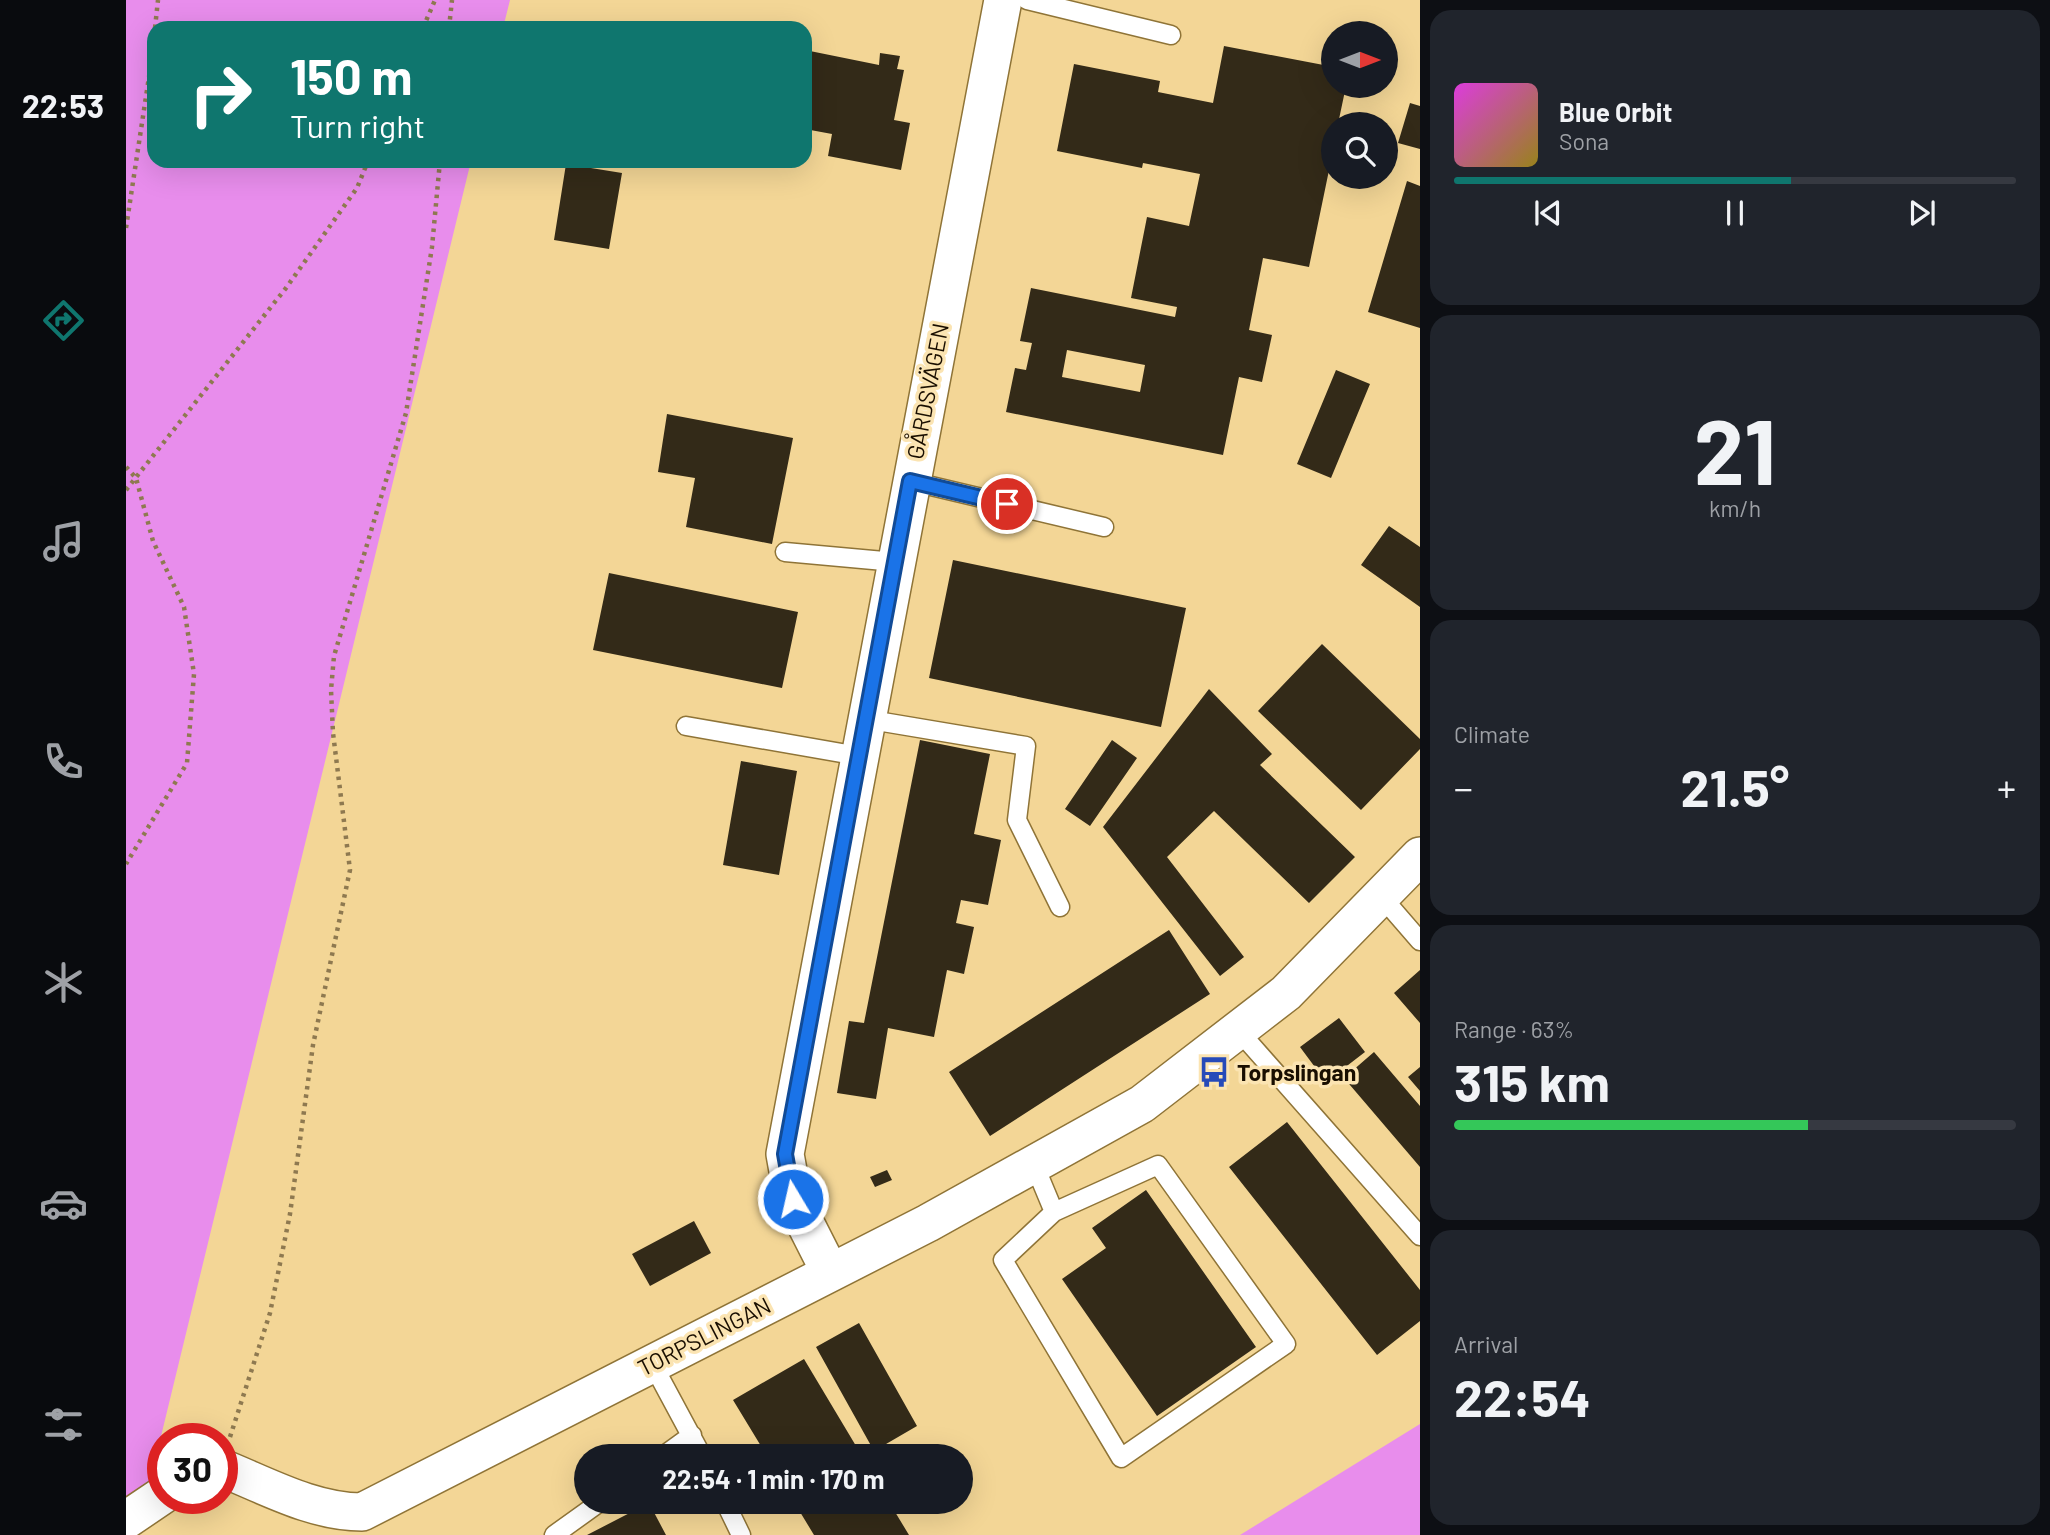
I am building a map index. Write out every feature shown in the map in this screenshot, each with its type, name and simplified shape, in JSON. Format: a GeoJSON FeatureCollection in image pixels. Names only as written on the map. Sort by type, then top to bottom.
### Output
{"type":"FeatureCollection","features":[{"type":"Feature","properties":{"kind":"street","name":"GÅRDSVÄGEN"},"geometry":{"type":"LineString","coordinates":[[830,1272],[793,1199],[785,1154],[865,719],[1003,0]]}},
{"type":"Feature","properties":{"kind":"street","name":"TORPSLINGAN"},"geometry":{"type":"LineString","coordinates":[[238,1465],[312,1504],[343,1512],[362,1512],[830,1272],[1142,1104],[1286,993],[1420,856]]}},
{"type":"Feature","properties":{"kind":"street"},"geometry":{"type":"LineString","coordinates":[[126,1520],[147,1506]]}},
{"type":"Feature","properties":{"kind":"lane"},"geometry":{"type":"LineString","coordinates":[[1027,0],[1171,35]]}},
{"type":"Feature","properties":{"kind":"lane"},"geometry":{"type":"LineString","coordinates":[[910,481],[1104,527]]}},
{"type":"Feature","properties":{"kind":"lane"},"geometry":{"type":"LineString","coordinates":[[785,552],[895,562]]}},
{"type":"Feature","properties":{"kind":"lane"},"geometry":{"type":"LineString","coordinates":[[865,719],[1026,746],[1017,820],[1060,907]]}},
{"type":"Feature","properties":{"kind":"lane"},"geometry":{"type":"LineString","coordinates":[[686,726],[859,756]]}},
{"type":"Feature","properties":{"kind":"lane"},"geometry":{"type":"LineString","coordinates":[[1381,896],[1420,941]]}},
{"type":"Feature","properties":{"kind":"lane"},"geometry":{"type":"LineString","coordinates":[[1238,1030],[1420,1236]]}},
{"type":"Feature","properties":{"kind":"lane"},"geometry":{"type":"LineString","coordinates":[[1034,1164],[1054,1212]]}},
{"type":"Feature","properties":{"kind":"lane"},"geometry":{"type":"LineString","coordinates":[[1158,1165],[1286,1344],[1121,1458],[1003,1260],[1054,1212],[1158,1165]]}},
{"type":"Feature","properties":{"kind":"lane"},"geometry":{"type":"LineString","coordinates":[[652,1363],[696,1444]]}},
{"type":"Feature","properties":{"kind":"lane"},"geometry":{"type":"LineString","coordinates":[[680,1444],[692,1435]]}},
{"type":"Feature","properties":{"kind":"lane"},"geometry":{"type":"LineString","coordinates":[[554,1535],[583,1514]]}},
{"type":"Feature","properties":{"kind":"lane"},"geometry":{"type":"LineString","coordinates":[[731,1514],[741,1535]]}},
{"type":"Feature","properties":{"kind":"path"},"geometry":{"type":"LineString","coordinates":[[156,21],[158,0]]}},
{"type":"Feature","properties":{"kind":"path"},"geometry":{"type":"LineString","coordinates":[[426,21],[435,0]]}},
{"type":"Feature","properties":{"kind":"path"},"geometry":{"type":"LineString","coordinates":[[450,21],[452,0]]}},
{"type":"Feature","properties":{"kind":"path"},"geometry":{"type":"LineString","coordinates":[[126,228],[147,90]]}},
{"type":"Feature","properties":{"kind":"path"},"geometry":{"type":"LineString","coordinates":[[126,490],[286,288],[357,188],[365,168]]}},
{"type":"Feature","properties":{"kind":"path"},"geometry":{"type":"LineString","coordinates":[[235,1423],[270,1313],[290,1214],[313,1045],[350,870],[333,733],[331,690],[334,656],[407,413],[432,247],[439,168]]}},
{"type":"Feature","properties":{"kind":"path"},"geometry":{"type":"LineString","coordinates":[[126,467],[136,478],[153,541],[184,607],[194,674],[187,763],[126,864]]}},
{"type":"Feature","properties":{"kind":"shaded area"},"geometry":{"type":"Polygon","coordinates":[[[126,0],[510,0],[505,21],[147,21],[147,168],[469,168],[164,1423],[147,1423],[147,1494],[137,1535],[126,1535],[126,0]]]}},
{"type":"Feature","properties":{"kind":"shaded area"},"geometry":{"type":"Polygon","coordinates":[[[1420,1424],[1420,1535],[1240,1535],[1420,1424]]]}},
{"type":"Feature","properties":{"kind":"building"},"geometry":{"type":"Polygon","coordinates":[[[1224,46],[1321,65],[1321,98],[1343,98],[1341,112],[1321,112],[1321,189],[1325,189],[1309,267],[1263,258],[1249,330],[1272,335],[1262,382],[1239,377],[1223,455],[1006,412],[1015,368],[1026,370],[1032,343],[1020,341],[1031,288],[1175,317],[1177,307],[1131,298],[1147,217],[1189,226],[1200,174],[1143,163],[1142,168],[1057,151],[1074,64],[1160,81],[1158,92],[1213,103],[1224,46]],[[1067,350],[1062,377],[1140,392],[1145,365],[1067,350]]]}},
{"type":"Feature","properties":{"kind":"building"},"geometry":{"type":"Polygon","coordinates":[[[812,51],[879,65],[880,53],[900,56],[897,69],[904,70],[894,120],[910,123],[901,170],[828,156],[832,134],[812,130],[812,51]]]}},
{"type":"Feature","properties":{"kind":"building"},"geometry":{"type":"Polygon","coordinates":[[[1410,103],[1420,106],[1420,149],[1398,143],[1410,103]]]}},
{"type":"Feature","properties":{"kind":"building"},"geometry":{"type":"Polygon","coordinates":[[[565,168],[591,168],[622,173],[609,249],[554,240],[565,168]]]}},
{"type":"Feature","properties":{"kind":"building"},"geometry":{"type":"Polygon","coordinates":[[[1407,181],[1420,186],[1420,328],[1368,312],[1407,181]]]}},
{"type":"Feature","properties":{"kind":"building"},"geometry":{"type":"Polygon","coordinates":[[[1336,370],[1370,384],[1331,478],[1297,464],[1336,370]]]}},
{"type":"Feature","properties":{"kind":"building"},"geometry":{"type":"Polygon","coordinates":[[[667,414],[793,438],[772,544],[686,527],[695,478],[658,472],[667,414]]]}},
{"type":"Feature","properties":{"kind":"building"},"geometry":{"type":"Polygon","coordinates":[[[1389,526],[1420,547],[1420,607],[1361,565],[1389,526]]]}},
{"type":"Feature","properties":{"kind":"building"},"geometry":{"type":"Polygon","coordinates":[[[953,560],[1186,608],[1161,727],[929,678],[953,560]]]}},
{"type":"Feature","properties":{"kind":"building"},"geometry":{"type":"Polygon","coordinates":[[[609,573],[798,612],[782,688],[593,650],[609,573]]]}},
{"type":"Feature","properties":{"kind":"building"},"geometry":{"type":"Polygon","coordinates":[[[1322,644],[1420,739],[1420,749],[1361,810],[1258,711],[1322,644]]]}},
{"type":"Feature","properties":{"kind":"building"},"geometry":{"type":"Polygon","coordinates":[[[1209,689],[1272,754],[1260,765],[1355,857],[1309,903],[1214,811],[1167,857],[1244,957],[1220,976],[1103,827],[1209,689]]]}},
{"type":"Feature","properties":{"kind":"building"},"geometry":{"type":"Polygon","coordinates":[[[920,740],[990,754],[974,834],[1001,840],[988,905],[961,900],[956,923],[974,927],[964,974],[947,970],[934,1037],[888,1028],[876,1099],[837,1093],[849,1021],[864,1023],[920,740]]]}},
{"type":"Feature","properties":{"kind":"building"},"geometry":{"type":"Polygon","coordinates":[[[1112,740],[1137,758],[1090,826],[1065,809],[1112,740]]]}},
{"type":"Feature","properties":{"kind":"building"},"geometry":{"type":"Polygon","coordinates":[[[741,761],[797,771],[779,875],[723,865],[741,761]]]}},
{"type":"Feature","properties":{"kind":"building"},"geometry":{"type":"Polygon","coordinates":[[[1169,930],[1210,994],[990,1136],[949,1072],[1169,930]]]}},
{"type":"Feature","properties":{"kind":"building"},"geometry":{"type":"Polygon","coordinates":[[[1420,970],[1420,1023],[1394,993],[1420,970]]]}},
{"type":"Feature","properties":{"kind":"building"},"geometry":{"type":"Polygon","coordinates":[[[1339,1018],[1365,1052],[1326,1082],[1300,1047],[1339,1018]]]}},
{"type":"Feature","properties":{"kind":"building"},"geometry":{"type":"Polygon","coordinates":[[[1374,1052],[1420,1106],[1420,1167],[1344,1078],[1374,1052]]]}},
{"type":"Feature","properties":{"kind":"building"},"geometry":{"type":"Polygon","coordinates":[[[1420,1067],[1420,1091],[1408,1077],[1420,1067]]]}},
{"type":"Feature","properties":{"kind":"building"},"geometry":{"type":"Polygon","coordinates":[[[1287,1122],[1420,1290],[1420,1321],[1377,1355],[1229,1167],[1287,1122]]]}},
{"type":"Feature","properties":{"kind":"building"},"geometry":{"type":"Polygon","coordinates":[[[887,1170],[892,1180],[875,1187],[870,1177],[887,1170]]]}},
{"type":"Feature","properties":{"kind":"building"},"geometry":{"type":"Polygon","coordinates":[[[1146,1190],[1256,1347],[1157,1416],[1062,1279],[1106,1248],[1092,1228],[1146,1190]]]}},
{"type":"Feature","properties":{"kind":"building"},"geometry":{"type":"Polygon","coordinates":[[[694,1221],[711,1253],[650,1286],[632,1254],[694,1221]]]}},
{"type":"Feature","properties":{"kind":"building"},"geometry":{"type":"Polygon","coordinates":[[[859,1323],[917,1426],[886,1444],[870,1444],[816,1347],[859,1323]]]}},
{"type":"Feature","properties":{"kind":"building"},"geometry":{"type":"Polygon","coordinates":[[[804,1359],[855,1444],[760,1444],[733,1400],[804,1359]]]}},
{"type":"Feature","properties":{"kind":"building"},"geometry":{"type":"Polygon","coordinates":[[[628,1514],[655,1514],[666,1535],[587,1535],[628,1514]]]}},
{"type":"Feature","properties":{"kind":"building"},"geometry":{"type":"Polygon","coordinates":[[[801,1514],[896,1514],[909,1535],[814,1535],[801,1514]]]}},
{"type":"Feature","properties":{"kind":"place","name":"Torpslingan"},"geometry":{"type":"Point","coordinates":[1214,1072]}},
{"type":"Feature","properties":{"kind":"route"},"geometry":{"type":"LineString","coordinates":[[793,1199],[785,1154],[910,481],[1007,504]]}}]}
